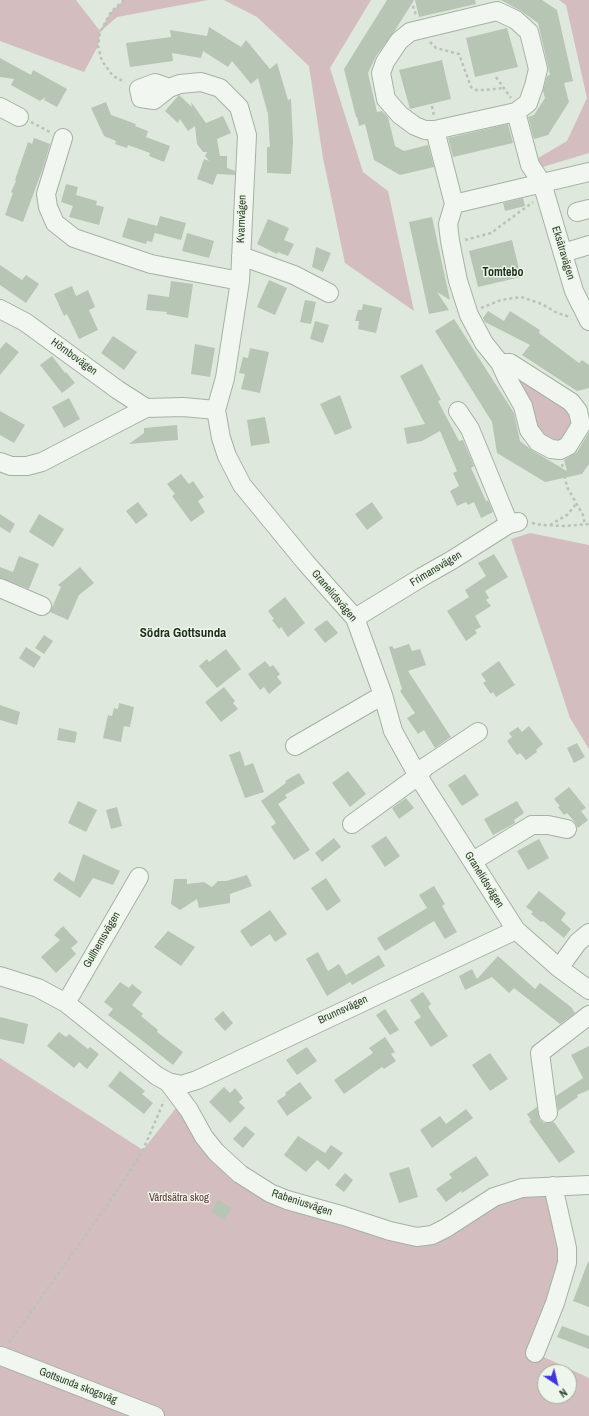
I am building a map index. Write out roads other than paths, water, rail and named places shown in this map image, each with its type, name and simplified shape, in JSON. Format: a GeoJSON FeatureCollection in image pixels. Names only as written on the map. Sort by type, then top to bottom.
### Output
{"type":"FeatureCollection","features":[{"type":"Feature","properties":{"kind":"street"},"geometry":{"type":"LineString","coordinates":[[498,11],[516,20],[529,32],[538,69],[528,103],[516,112],[435,130],[425,130],[415,126],[400,114],[386,99],[381,73],[385,62],[399,40],[410,32],[498,11]]}},
{"type":"Feature","properties":{"kind":"street","name":"Kvarnvägen"},"geometry":{"type":"LineString","coordinates":[[139,89],[141,98],[154,100],[169,88],[180,84],[201,82],[220,88],[239,107],[247,135],[240,281],[225,378],[216,410]]}},
{"type":"Feature","properties":{"kind":"street"},"geometry":{"type":"LineString","coordinates":[[0,108],[20,116]]}},
{"type":"Feature","properties":{"kind":"street","name":"Eksätravägen"},"geometry":{"type":"LineString","coordinates":[[516,112],[530,165],[543,188],[574,291],[589,320]]}},
{"type":"Feature","properties":{"kind":"street"},"geometry":{"type":"LineString","coordinates":[[435,130],[454,204],[448,224],[458,281],[469,315],[484,343],[500,363],[523,406],[529,430],[538,442],[551,449],[560,450],[568,446],[581,426],[578,411],[571,402],[510,363],[500,363]]}},
{"type":"Feature","properties":{"kind":"street"},"geometry":{"type":"LineString","coordinates":[[63,138],[46,194],[48,207],[55,223],[74,238],[151,264],[240,281]]}},
{"type":"Feature","properties":{"kind":"street"},"geometry":{"type":"LineString","coordinates":[[454,204],[543,188],[589,172]]}},
{"type":"Feature","properties":{"kind":"street"},"geometry":{"type":"LineString","coordinates":[[563,253],[589,245]]}},
{"type":"Feature","properties":{"kind":"street"},"geometry":{"type":"LineString","coordinates":[[241,256],[294,275],[329,293]]}},
{"type":"Feature","properties":{"kind":"street","name":"Hörnbovägen"},"geometry":{"type":"LineString","coordinates":[[0,309],[25,322],[118,390],[146,408]]}},
{"type":"Feature","properties":{"kind":"street"},"geometry":{"type":"LineString","coordinates":[[0,462],[11,466],[27,466],[42,462],[146,408],[183,407],[216,410]]}},
{"type":"Feature","properties":{"kind":"street","name":"Granelidsvägen"},"geometry":{"type":"LineString","coordinates":[[216,410],[221,438],[227,456],[242,485],[306,563],[355,618],[383,695],[393,731],[418,776],[516,930],[559,968],[589,990]]}},
{"type":"Feature","properties":{"kind":"street","name":"Frimansvägen"},"geometry":{"type":"LineString","coordinates":[[355,618],[513,523],[470,429],[458,411]]}},
{"type":"Feature","properties":{"kind":"street"},"geometry":{"type":"LineString","coordinates":[[0,588],[42,606]]}},
{"type":"Feature","properties":{"kind":"street"},"geometry":{"type":"LineString","coordinates":[[295,746],[383,695]]}},
{"type":"Feature","properties":{"kind":"street"},"geometry":{"type":"LineString","coordinates":[[352,824],[418,776],[425,767],[478,732]]}},
{"type":"Feature","properties":{"kind":"street"},"geometry":{"type":"LineString","coordinates":[[472,861],[532,826],[548,825],[568,830]]}},
{"type":"Feature","properties":{"kind":"street","name":"Gullhemsvägen"},"geometry":{"type":"LineString","coordinates":[[66,1002],[139,877]]}},
{"type":"Feature","properties":{"kind":"street","name":"Brunnsvägen"},"geometry":{"type":"LineString","coordinates":[[168,1082],[181,1085],[197,1080],[516,930]]}},
{"type":"Feature","properties":{"kind":"street"},"geometry":{"type":"LineString","coordinates":[[559,968],[578,942],[589,933]]}},
{"type":"Feature","properties":{"kind":"street","name":"Rabeniusvägen"},"geometry":{"type":"LineString","coordinates":[[0,976],[38,988],[66,1002],[157,1076],[168,1082],[188,1110],[204,1137],[216,1152],[240,1174],[270,1193],[287,1200],[390,1231],[417,1237],[432,1235],[446,1228],[494,1197],[522,1188],[589,1185]]}},
{"type":"Feature","properties":{"kind":"street"},"geometry":{"type":"LineString","coordinates":[[548,1113],[540,1054],[589,1015]]}},
{"type":"Feature","properties":{"kind":"street"},"geometry":{"type":"LineString","coordinates":[[535,1353],[555,1303],[567,1262],[567,1248],[553,1186]]}},
{"type":"Feature","properties":{"kind":"street","name":"Gottsunda skogsväg"},"geometry":{"type":"LineString","coordinates":[[1,1356],[155,1416]]}},
{"type":"Feature","properties":{"kind":"district","name":"Tomtebo"},"geometry":{"type":"Point","coordinates":[503,273]}},
{"type":"Feature","properties":{"kind":"district","name":"Södra Gottsunda"},"geometry":{"type":"Point","coordinates":[183,634]}},
{"type":"Feature","properties":{"kind":"park label","name":"Vårdsätra skog"},"geometry":{"type":"Point","coordinates":[179,1198]}}]}
